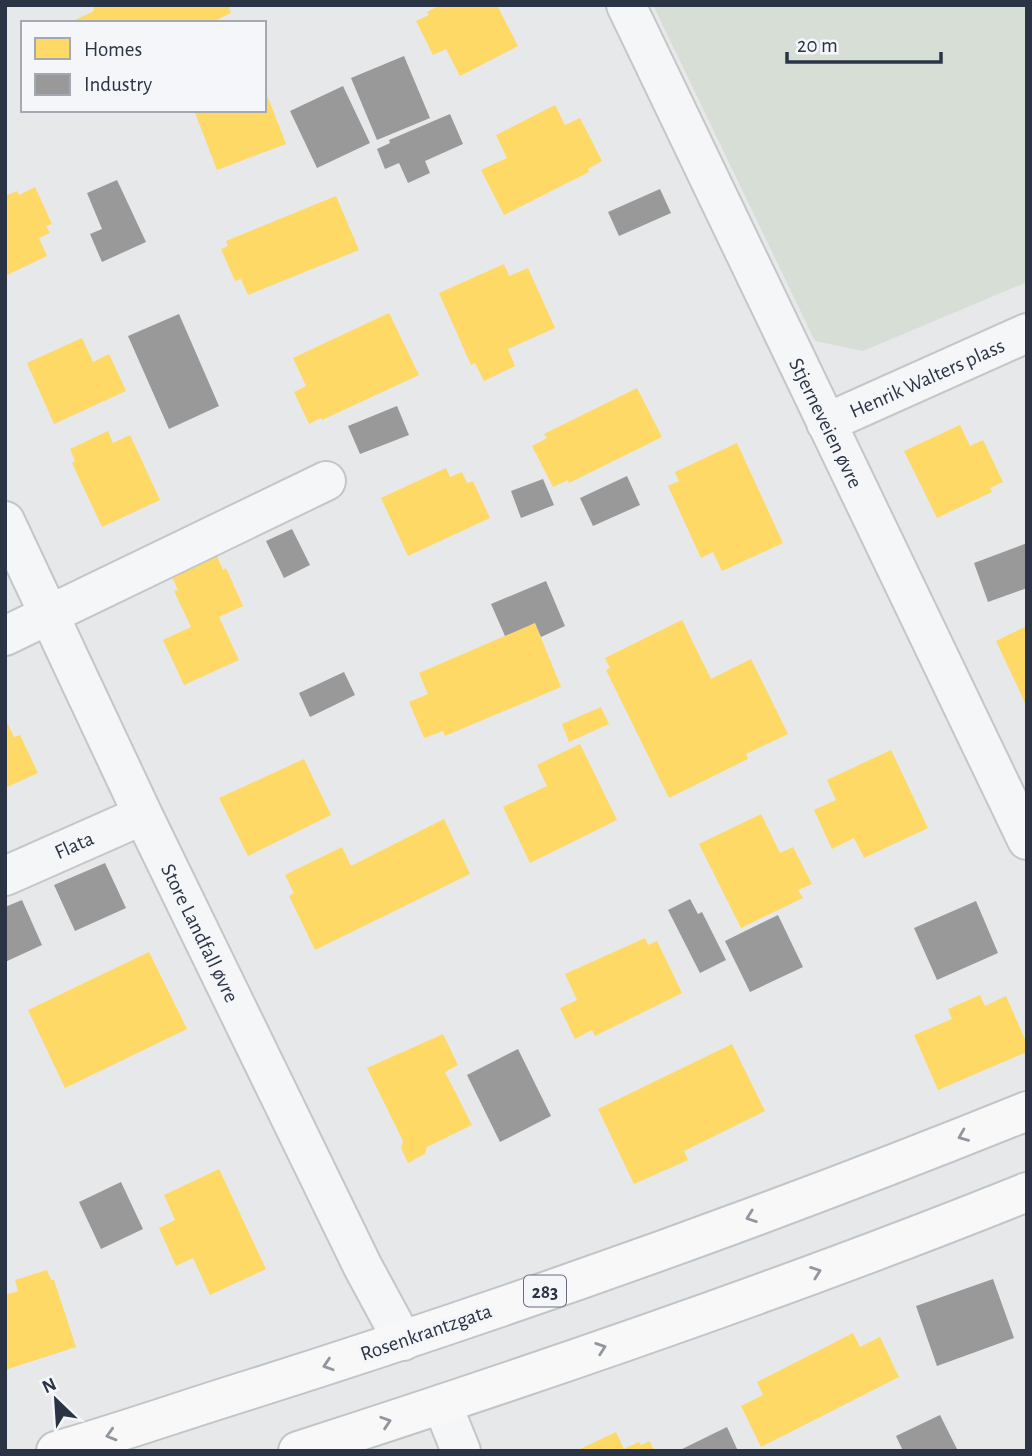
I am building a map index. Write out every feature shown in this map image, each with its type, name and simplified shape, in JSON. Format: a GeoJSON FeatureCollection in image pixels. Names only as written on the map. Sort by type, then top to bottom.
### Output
{"type":"FeatureCollection","features":[{"type":"Feature","properties":{"kind":"main road","name":"Rosenkrantzgata"},"geometry":{"type":"LineString","coordinates":[[56,1451],[403,1341],[702,1235],[1027,1111]]}},
{"type":"Feature","properties":{"kind":"main road"},"geometry":{"type":"LineString","coordinates":[[298,1451],[442,1404],[753,1295],[1027,1192]]}},
{"type":"Feature","properties":{"kind":"street","name":"Stjerneveien øvre"},"geometry":{"type":"LineString","coordinates":[[626,5],[1027,840]]}},
{"type":"Feature","properties":{"kind":"street","name":"Henrik Walters plass"},"geometry":{"type":"LineString","coordinates":[[826,423],[1027,333]]}},
{"type":"Feature","properties":{"kind":"street"},"geometry":{"type":"LineString","coordinates":[[5,636],[326,481]]}},
{"type":"Feature","properties":{"kind":"street","name":"Store Landfall øvre"},"geometry":{"type":"LineString","coordinates":[[5,521],[143,815],[363,1267],[403,1341]]}},
{"type":"Feature","properties":{"kind":"street","name":"Flata"},"geometry":{"type":"LineString","coordinates":[[5,876],[143,815]]}},
{"type":"Feature","properties":{"kind":"street"},"geometry":{"type":"LineString","coordinates":[[442,1404],[461,1451]]}},
{"type":"Feature","properties":{"kind":"shaded area"},"geometry":{"type":"Polygon","coordinates":[[[653,5],[1027,5],[1027,282],[863,351],[815,341],[653,5]]]}},
{"type":"Feature","properties":{"kind":"building: Homes"},"geometry":{"type":"Polygon","coordinates":[[[93,5],[228,5],[231,13],[214,21],[75,21],[94,11],[93,5]]]}},
{"type":"Feature","properties":{"kind":"building: Homes"},"geometry":{"type":"Polygon","coordinates":[[[440,5],[497,5],[518,46],[460,76],[446,49],[433,55],[416,21],[429,15],[427,12],[440,5]]]}},
{"type":"Feature","properties":{"kind":"building: Homes"},"geometry":{"type":"Polygon","coordinates":[[[266,92],[286,144],[217,170],[195,112],[266,112],[266,92]]]}},
{"type":"Feature","properties":{"kind":"building: Homes"},"geometry":{"type":"Polygon","coordinates":[[[555,105],[565,125],[580,118],[602,161],[588,169],[589,172],[504,215],[481,170],[507,158],[496,135],[555,105]]]}},
{"type":"Feature","properties":{"kind":"building: Homes"},"geometry":{"type":"Polygon","coordinates":[[[35,187],[52,224],[46,226],[50,233],[39,238],[47,256],[5,276],[5,196],[17,191],[19,195],[35,187]]]}},
{"type":"Feature","properties":{"kind":"building: Homes"},"geometry":{"type":"Polygon","coordinates":[[[336,196],[359,250],[248,295],[241,279],[235,281],[221,249],[228,246],[226,241],[336,196]]]}},
{"type":"Feature","properties":{"kind":"building: Homes"},"geometry":{"type":"Polygon","coordinates":[[[504,264],[509,276],[528,268],[555,328],[508,349],[515,366],[484,381],[475,363],[471,365],[439,293],[504,264]]]}},
{"type":"Feature","properties":{"kind":"building: Homes"},"geometry":{"type":"Polygon","coordinates":[[[389,313],[419,375],[309,424],[294,392],[306,386],[293,358],[389,313]]]}},
{"type":"Feature","properties":{"kind":"building: Homes"},"geometry":{"type":"Polygon","coordinates":[[[82,338],[93,362],[109,354],[126,391],[54,424],[27,363],[82,338]]]}},
{"type":"Feature","properties":{"kind":"building: Homes"},"geometry":{"type":"Polygon","coordinates":[[[637,388],[662,437],[569,483],[568,480],[553,487],[532,446],[547,438],[544,434],[637,388]]]}},
{"type":"Feature","properties":{"kind":"building: Homes"},"geometry":{"type":"Polygon","coordinates":[[[960,425],[970,446],[983,440],[1003,482],[990,488],[992,492],[937,518],[904,451],[960,425]]]}},
{"type":"Feature","properties":{"kind":"building: Homes"},"geometry":{"type":"Polygon","coordinates":[[[108,431],[113,443],[130,435],[160,500],[102,527],[72,463],[75,461],[70,449],[108,431]]]}},
{"type":"Feature","properties":{"kind":"building: Homes"},"geometry":{"type":"Polygon","coordinates":[[[737,443],[783,543],[722,571],[713,552],[701,558],[668,486],[679,481],[675,472],[737,443]]]}},
{"type":"Feature","properties":{"kind":"building: Homes"},"geometry":{"type":"Polygon","coordinates":[[[446,468],[450,477],[462,472],[467,483],[473,481],[490,518],[408,556],[381,498],[446,468]]]}},
{"type":"Feature","properties":{"kind":"building: Homes"},"geometry":{"type":"Polygon","coordinates":[[[215,552],[223,570],[226,568],[243,606],[219,617],[239,660],[184,685],[163,640],[191,627],[174,591],[178,590],[170,573],[215,552]]]}},
{"type":"Feature","properties":{"kind":"building: Homes"},"geometry":{"type":"Polygon","coordinates":[[[682,620],[711,679],[751,659],[788,734],[746,754],[748,759],[669,798],[606,670],[610,668],[605,658],[682,620]]]}},
{"type":"Feature","properties":{"kind":"building: Homes"},"geometry":{"type":"Polygon","coordinates":[[[535,623],[561,687],[445,736],[443,731],[424,738],[409,702],[428,694],[419,673],[535,623]]]}},
{"type":"Feature","properties":{"kind":"building: Homes"},"geometry":{"type":"Polygon","coordinates":[[[1027,626],[1027,707],[996,641],[1027,626]]]}},
{"type":"Feature","properties":{"kind":"building: Homes"},"geometry":{"type":"Polygon","coordinates":[[[601,707],[609,724],[569,742],[562,724],[601,707]]]}},
{"type":"Feature","properties":{"kind":"building: Homes"},"geometry":{"type":"Polygon","coordinates":[[[5,718],[14,737],[20,735],[38,773],[5,788],[5,718]]]}},
{"type":"Feature","properties":{"kind":"building: Homes"},"geometry":{"type":"Polygon","coordinates":[[[580,744],[617,820],[530,863],[503,807],[547,786],[537,765],[580,744]]]}},
{"type":"Feature","properties":{"kind":"building: Homes"},"geometry":{"type":"Polygon","coordinates":[[[891,750],[928,828],[864,858],[854,838],[832,849],[814,810],[836,800],[827,780],[891,750]]]}},
{"type":"Feature","properties":{"kind":"building: Homes"},"geometry":{"type":"Polygon","coordinates":[[[304,759],[331,815],[248,856],[219,798],[304,759]]]}},
{"type":"Feature","properties":{"kind":"building: Homes"},"geometry":{"type":"Polygon","coordinates":[[[761,814],[780,853],[793,847],[812,884],[798,890],[803,898],[741,928],[699,844],[761,814]]]}},
{"type":"Feature","properties":{"kind":"building: Homes"},"geometry":{"type":"Polygon","coordinates":[[[444,819],[470,874],[315,950],[289,896],[294,893],[285,875],[342,847],[351,866],[444,819]]]}},
{"type":"Feature","properties":{"kind":"building: Homes"},"geometry":{"type":"Polygon","coordinates":[[[645,938],[648,945],[657,941],[682,993],[595,1036],[592,1030],[575,1039],[560,1008],[577,1000],[565,974],[645,938]]]}},
{"type":"Feature","properties":{"kind":"building: Homes"},"geometry":{"type":"Polygon","coordinates":[[[149,952],[187,1029],[65,1088],[28,1010],[149,952]]]}},
{"type":"Feature","properties":{"kind":"building: Homes"},"geometry":{"type":"Polygon","coordinates":[[[980,995],[985,1006],[1006,996],[1027,1044],[1027,1052],[938,1090],[914,1035],[952,1019],[948,1009],[980,995]]]}},
{"type":"Feature","properties":{"kind":"building: Homes"},"geometry":{"type":"Polygon","coordinates":[[[443,1034],[458,1065],[445,1072],[472,1125],[427,1147],[425,1154],[408,1163],[401,1148],[403,1141],[367,1068],[443,1034]]]}},
{"type":"Feature","properties":{"kind":"building: Homes"},"geometry":{"type":"Polygon","coordinates":[[[732,1044],[765,1111],[684,1151],[688,1160],[634,1184],[598,1109],[732,1044]]]}},
{"type":"Feature","properties":{"kind":"building: Homes"},"geometry":{"type":"Polygon","coordinates":[[[219,1169],[266,1269],[210,1295],[193,1258],[176,1266],[159,1228],[175,1220],[164,1195],[219,1169]]]}},
{"type":"Feature","properties":{"kind":"building: Homes"},"geometry":{"type":"Polygon","coordinates":[[[47,1270],[51,1280],[54,1280],[76,1347],[5,1370],[5,1295],[18,1291],[15,1280],[47,1270]]]}},
{"type":"Feature","properties":{"kind":"building: Homes"},"geometry":{"type":"Polygon","coordinates":[[[853,1333],[860,1347],[880,1337],[899,1377],[761,1447],[741,1406],[763,1395],[757,1382],[853,1333]]]}},
{"type":"Feature","properties":{"kind":"building: Homes"},"geometry":{"type":"Polygon","coordinates":[[[616,1432],[624,1449],[639,1442],[641,1445],[650,1441],[654,1451],[576,1451],[616,1432]]]}},
{"type":"Feature","properties":{"kind":"building: Industry"},"geometry":{"type":"Polygon","coordinates":[[[404,56],[430,118],[377,140],[351,78],[404,56]]]}},
{"type":"Feature","properties":{"kind":"building: Industry"},"geometry":{"type":"Polygon","coordinates":[[[343,86],[370,143],[317,168],[290,111],[343,86]]]}},
{"type":"Feature","properties":{"kind":"building: Industry"},"geometry":{"type":"Polygon","coordinates":[[[450,114],[463,144],[425,161],[430,173],[408,183],[399,163],[385,169],[377,149],[390,143],[389,140],[450,114]]]}},
{"type":"Feature","properties":{"kind":"building: Industry"},"geometry":{"type":"Polygon","coordinates":[[[117,180],[146,242],[102,262],[90,234],[102,229],[87,193],[117,180]]]}},
{"type":"Feature","properties":{"kind":"building: Industry"},"geometry":{"type":"Polygon","coordinates":[[[660,189],[671,213],[619,236],[608,212],[660,189]]]}},
{"type":"Feature","properties":{"kind":"building: Industry"},"geometry":{"type":"Polygon","coordinates":[[[179,314],[219,406],[169,429],[128,336],[179,314]]]}},
{"type":"Feature","properties":{"kind":"building: Industry"},"geometry":{"type":"Polygon","coordinates":[[[397,406],[409,435],[360,454],[348,426],[397,406]]]}},
{"type":"Feature","properties":{"kind":"building: Industry"},"geometry":{"type":"Polygon","coordinates":[[[627,476],[640,505],[593,526],[580,498],[627,476]]]}},
{"type":"Feature","properties":{"kind":"building: Industry"},"geometry":{"type":"Polygon","coordinates":[[[543,479],[554,505],[521,518],[511,491],[543,479]]]}},
{"type":"Feature","properties":{"kind":"building: Industry"},"geometry":{"type":"Polygon","coordinates":[[[292,529],[310,565],[284,578],[266,541],[292,529]]]}},
{"type":"Feature","properties":{"kind":"building: Industry"},"geometry":{"type":"Polygon","coordinates":[[[1027,543],[1027,588],[988,602],[974,563],[1027,543]]]}},
{"type":"Feature","properties":{"kind":"building: Industry"},"geometry":{"type":"Polygon","coordinates":[[[546,581],[565,626],[541,637],[535,623],[505,636],[491,604],[546,581]]]}},
{"type":"Feature","properties":{"kind":"building: Industry"},"geometry":{"type":"Polygon","coordinates":[[[344,672],[355,695],[310,717],[299,693],[344,672]]]}},
{"type":"Feature","properties":{"kind":"building: Industry"},"geometry":{"type":"Polygon","coordinates":[[[105,863],[126,908],[75,931],[54,885],[105,863]]]}},
{"type":"Feature","properties":{"kind":"building: Industry"},"geometry":{"type":"Polygon","coordinates":[[[690,899],[698,914],[702,912],[726,960],[700,973],[668,910],[690,899]]]}},
{"type":"Feature","properties":{"kind":"building: Industry"},"geometry":{"type":"Polygon","coordinates":[[[22,900],[42,945],[5,962],[5,907],[22,900]]]}},
{"type":"Feature","properties":{"kind":"building: Industry"},"geometry":{"type":"Polygon","coordinates":[[[976,901],[998,953],[937,980],[914,928],[976,901]]]}},
{"type":"Feature","properties":{"kind":"building: Industry"},"geometry":{"type":"Polygon","coordinates":[[[778,915],[803,967],[750,992],[725,941],[778,915]]]}},
{"type":"Feature","properties":{"kind":"building: Industry"},"geometry":{"type":"Polygon","coordinates":[[[518,1049],[551,1116],[500,1142],[467,1075],[518,1049]]]}},
{"type":"Feature","properties":{"kind":"building: Industry"},"geometry":{"type":"Polygon","coordinates":[[[121,1182],[143,1229],[101,1249],[79,1202],[121,1182]]]}},
{"type":"Feature","properties":{"kind":"building: Industry"},"geometry":{"type":"Polygon","coordinates":[[[993,1279],[1014,1338],[937,1366],[916,1306],[993,1279]]]}},
{"type":"Feature","properties":{"kind":"building: Industry"},"geometry":{"type":"Polygon","coordinates":[[[940,1415],[958,1451],[903,1451],[896,1436],[940,1415]]]}},
{"type":"Feature","properties":{"kind":"building: Industry"},"geometry":{"type":"Polygon","coordinates":[[[727,1427],[738,1451],[678,1451],[727,1427]]]}}]}
